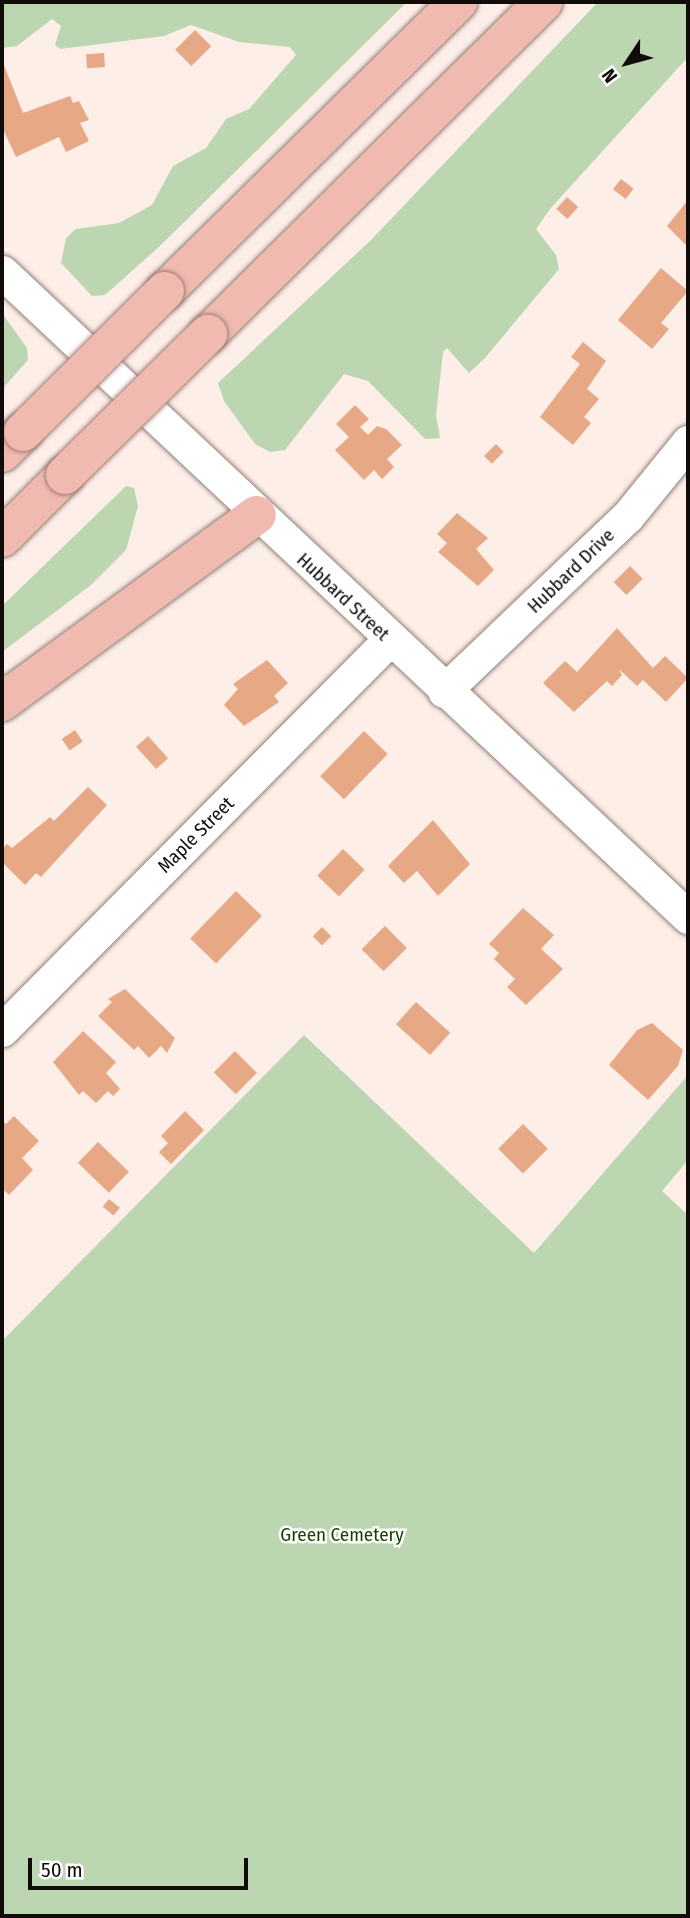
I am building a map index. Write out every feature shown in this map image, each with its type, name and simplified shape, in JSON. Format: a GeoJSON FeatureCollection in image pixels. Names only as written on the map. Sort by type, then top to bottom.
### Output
{"type":"FeatureCollection","features":[{"type":"Feature","properties":{"kind":"highway"},"geometry":{"type":"LineString","coordinates":[[13,442],[458,2]]}},
{"type":"Feature","properties":{"kind":"highway"},"geometry":{"type":"LineString","coordinates":[[2,538],[543,2]]}},
{"type":"Feature","properties":{"kind":"highway"},"geometry":{"type":"LineString","coordinates":[[2,702],[257,515]]}},
{"type":"Feature","properties":{"kind":"street","name":"Hubbard Street"},"geometry":{"type":"LineString","coordinates":[[2,272],[389,640],[688,916]]}},
{"type":"Feature","properties":{"kind":"street","name":"Hubbard Drive"},"geometry":{"type":"LineString","coordinates":[[444,691],[627,517],[688,442]]}},
{"type":"Feature","properties":{"kind":"street","name":"Maple Street"},"geometry":{"type":"LineString","coordinates":[[2,1030],[389,640]]}},
{"type":"Feature","properties":{"kind":"green space"},"geometry":{"type":"Polygon","coordinates":[[[2,2],[407,2],[161,245],[105,295],[92,296],[61,263],[66,238],[76,229],[119,223],[152,205],[173,166],[206,148],[226,119],[249,109],[296,55],[290,47],[239,42],[191,25],[164,36],[60,49],[55,45],[61,26],[52,19],[17,46],[2,48],[2,2]]]}},
{"type":"Feature","properties":{"kind":"green space"},"geometry":{"type":"Polygon","coordinates":[[[598,2],[688,2],[688,57],[550,209],[536,229],[556,255],[559,269],[485,358],[469,373],[447,348],[443,352],[436,415],[440,438],[425,439],[368,381],[344,374],[285,450],[270,452],[255,444],[224,401],[218,383],[370,241],[598,2]]]}},
{"type":"Feature","properties":{"kind":"green space"},"geometry":{"type":"Polygon","coordinates":[[[2,313],[27,348],[28,360],[5,386],[2,401],[2,313]]]}},
{"type":"Feature","properties":{"kind":"green space"},"geometry":{"type":"Polygon","coordinates":[[[126,486],[134,488],[138,506],[126,550],[91,585],[2,652],[2,606],[126,486]]]}},
{"type":"Feature","properties":{"kind":"green space","name":"Green Cemetery"},"geometry":{"type":"Polygon","coordinates":[[[304,1035],[534,1253],[688,1075],[688,1160],[662,1191],[688,1215],[688,1916],[2,1916],[2,1341],[304,1035]]]}},
{"type":"Feature","properties":{"kind":"building"},"geometry":{"type":"Polygon","coordinates":[[[195,30],[211,46],[191,66],[175,50],[195,30]]]}},
{"type":"Feature","properties":{"kind":"building"},"geometry":{"type":"Polygon","coordinates":[[[104,53],[105,67],[87,68],[86,54],[104,53]]]}},
{"type":"Feature","properties":{"kind":"building"},"geometry":{"type":"Polygon","coordinates":[[[2,60],[23,113],[70,96],[73,103],[79,101],[89,120],[80,123],[89,141],[66,152],[59,137],[16,157],[2,127],[2,60]]]}},
{"type":"Feature","properties":{"kind":"building"},"geometry":{"type":"Polygon","coordinates":[[[621,179],[634,189],[626,199],[613,189],[621,179]]]}},
{"type":"Feature","properties":{"kind":"building"},"geometry":{"type":"Polygon","coordinates":[[[567,197],[578,207],[567,219],[556,209],[567,197]]]}},
{"type":"Feature","properties":{"kind":"building"},"geometry":{"type":"Polygon","coordinates":[[[688,200],[688,247],[667,226],[688,200]]]}},
{"type":"Feature","properties":{"kind":"building"},"geometry":{"type":"Polygon","coordinates":[[[661,268],[688,291],[661,323],[669,329],[652,349],[618,320],[661,268]]]}},
{"type":"Feature","properties":{"kind":"building"},"geometry":{"type":"Polygon","coordinates":[[[583,342],[606,361],[587,389],[599,399],[584,417],[591,423],[573,445],[540,417],[580,364],[571,357],[583,342]]]}},
{"type":"Feature","properties":{"kind":"building"},"geometry":{"type":"Polygon","coordinates":[[[355,405],[369,419],[360,427],[368,435],[377,426],[386,429],[402,445],[387,459],[394,467],[382,479],[374,470],[364,480],[335,450],[349,437],[336,424],[355,405]]]}},
{"type":"Feature","properties":{"kind":"building"},"geometry":{"type":"Polygon","coordinates":[[[496,444],[504,452],[492,464],[484,456],[496,444]]]}},
{"type":"Feature","properties":{"kind":"building"},"geometry":{"type":"Polygon","coordinates":[[[457,513],[488,538],[476,549],[494,570],[478,586],[438,552],[447,543],[437,534],[457,513]]]}},
{"type":"Feature","properties":{"kind":"building"},"geometry":{"type":"Polygon","coordinates":[[[630,566],[643,579],[626,595],[614,582],[630,566]]]}},
{"type":"Feature","properties":{"kind":"building"},"geometry":{"type":"Polygon","coordinates":[[[617,628],[653,668],[665,656],[688,678],[666,702],[643,680],[637,686],[619,669],[622,675],[612,686],[607,681],[574,712],[543,683],[565,661],[577,672],[617,628]]]}},
{"type":"Feature","properties":{"kind":"building"},"geometry":{"type":"Polygon","coordinates":[[[267,660],[288,683],[274,696],[279,702],[244,726],[224,705],[238,689],[233,684],[267,660]]]}},
{"type":"Feature","properties":{"kind":"building"},"geometry":{"type":"Polygon","coordinates":[[[75,730],[83,742],[70,751],[62,739],[75,730]]]}},
{"type":"Feature","properties":{"kind":"building"},"geometry":{"type":"Polygon","coordinates":[[[364,731],[388,754],[344,799],[320,776],[364,731]]]}},
{"type":"Feature","properties":{"kind":"building"},"geometry":{"type":"Polygon","coordinates":[[[148,736],[168,758],[156,769],[136,747],[148,736]]]}},
{"type":"Feature","properties":{"kind":"building"},"geometry":{"type":"Polygon","coordinates":[[[88,787],[107,805],[41,877],[36,873],[25,885],[2,862],[2,849],[7,844],[12,848],[50,817],[54,821],[88,787]]]}},
{"type":"Feature","properties":{"kind":"building"},"geometry":{"type":"Polygon","coordinates":[[[433,820],[470,864],[438,896],[417,871],[404,883],[388,866],[433,820]]]}},
{"type":"Feature","properties":{"kind":"building"},"geometry":{"type":"Polygon","coordinates":[[[343,849],[365,870],[339,896],[317,876],[343,849]]]}},
{"type":"Feature","properties":{"kind":"building"},"geometry":{"type":"Polygon","coordinates":[[[236,891],[262,916],[216,963],[190,938],[236,891]]]}},
{"type":"Feature","properties":{"kind":"building"},"geometry":{"type":"Polygon","coordinates":[[[523,908],[554,935],[541,949],[563,969],[526,1005],[507,987],[515,979],[494,959],[499,953],[489,944],[523,908]]]}},
{"type":"Feature","properties":{"kind":"building"},"geometry":{"type":"Polygon","coordinates":[[[385,926],[407,948],[384,971],[362,949],[385,926]]]}},
{"type":"Feature","properties":{"kind":"building"},"geometry":{"type":"Polygon","coordinates":[[[322,927],[331,936],[322,945],[313,936],[322,927]]]}},
{"type":"Feature","properties":{"kind":"building"},"geometry":{"type":"Polygon","coordinates":[[[125,989],[175,1038],[167,1053],[161,1046],[149,1058],[138,1046],[134,1050],[98,1016],[112,1002],[108,999],[125,989]]]}},
{"type":"Feature","properties":{"kind":"building"},"geometry":{"type":"Polygon","coordinates":[[[416,1002],[450,1033],[430,1055],[396,1024],[416,1002]]]}},
{"type":"Feature","properties":{"kind":"building"},"geometry":{"type":"Polygon","coordinates":[[[652,1023],[683,1050],[678,1066],[648,1100],[609,1065],[637,1030],[652,1023]]]}},
{"type":"Feature","properties":{"kind":"building"},"geometry":{"type":"Polygon","coordinates":[[[83,1031],[116,1062],[106,1073],[120,1089],[113,1096],[108,1091],[96,1103],[83,1091],[79,1095],[53,1062],[83,1031]]]}},
{"type":"Feature","properties":{"kind":"building"},"geometry":{"type":"Polygon","coordinates":[[[235,1051],[257,1073],[236,1094],[214,1072],[235,1051]]]}},
{"type":"Feature","properties":{"kind":"building"},"geometry":{"type":"Polygon","coordinates":[[[185,1111],[204,1130],[171,1164],[159,1152],[168,1143],[161,1136],[185,1111]]]}},
{"type":"Feature","properties":{"kind":"building"},"geometry":{"type":"Polygon","coordinates":[[[14,1116],[39,1141],[22,1158],[33,1170],[9,1195],[2,1188],[2,1120],[6,1124],[14,1116]]]}},
{"type":"Feature","properties":{"kind":"building"},"geometry":{"type":"Polygon","coordinates":[[[523,1124],[548,1149],[523,1173],[498,1149],[523,1124]]]}},
{"type":"Feature","properties":{"kind":"building"},"geometry":{"type":"Polygon","coordinates":[[[98,1142],[129,1172],[109,1193],[78,1163],[98,1142]]]}},
{"type":"Feature","properties":{"kind":"building"},"geometry":{"type":"Polygon","coordinates":[[[109,1199],[120,1208],[114,1216],[103,1207],[109,1199]]]}}]}
